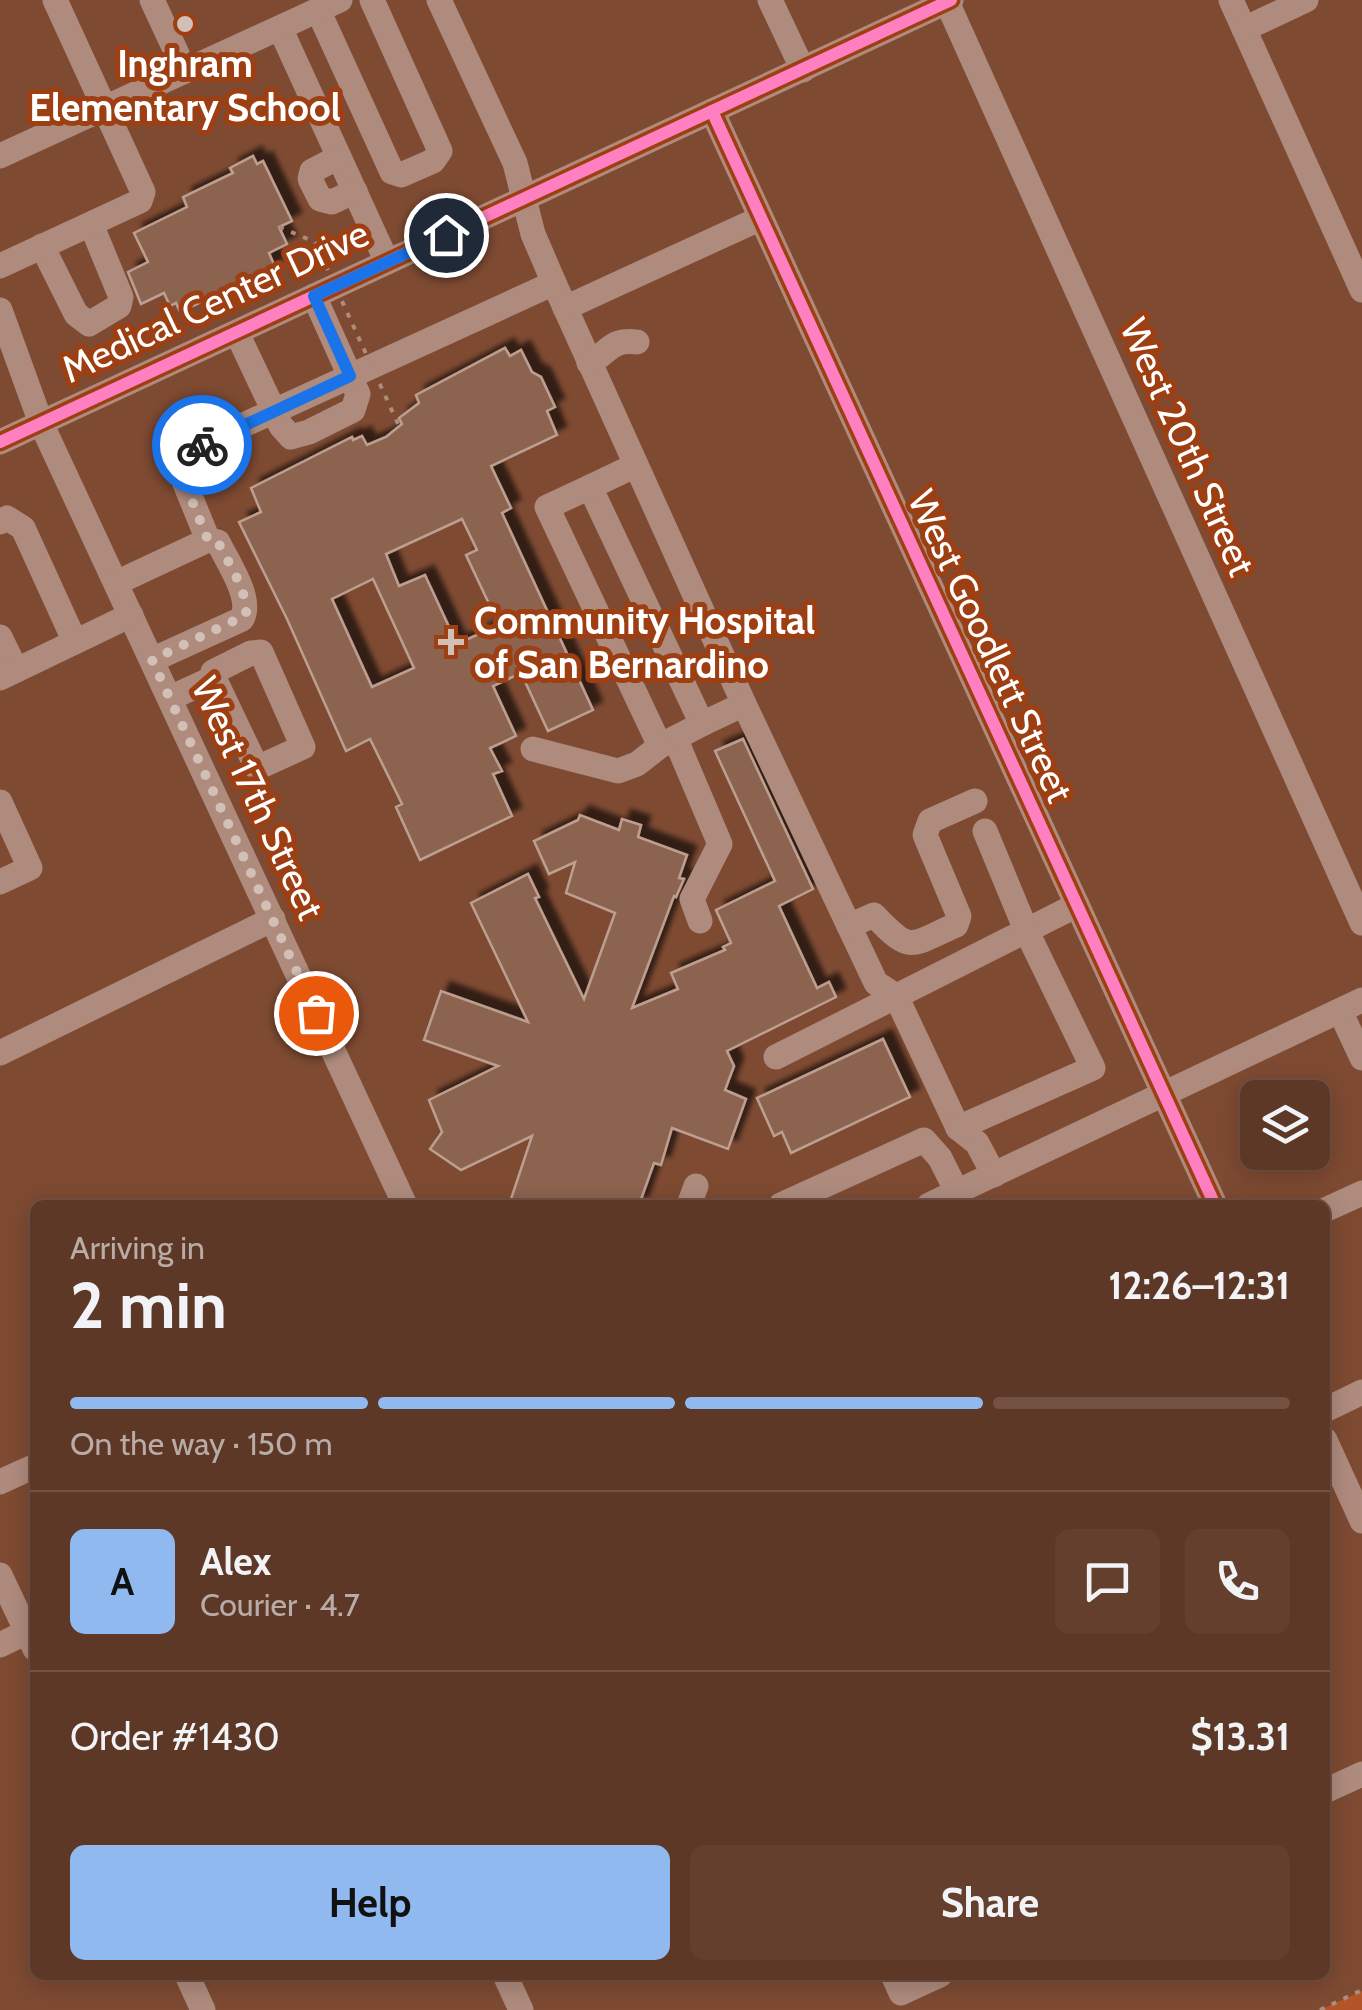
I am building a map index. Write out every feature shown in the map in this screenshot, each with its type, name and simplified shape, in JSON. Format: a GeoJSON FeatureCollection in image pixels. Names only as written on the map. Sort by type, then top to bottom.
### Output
{"type":"FeatureCollection","features":[{"type":"Feature","properties":{"kind":"street"},"geometry":{"type":"LineString","coordinates":[[0,266],[140,200],[142,192],[55,0]]}},
{"type":"Feature","properties":{"kind":"street"},"geometry":{"type":"LineString","coordinates":[[152,0],[185,71]]}},
{"type":"Feature","properties":{"kind":"street"},"geometry":{"type":"LineString","coordinates":[[0,156],[329,5],[392,172],[401,175],[434,161],[440,151],[372,0]]}},
{"type":"Feature","properties":{"kind":"street"},"geometry":{"type":"LineString","coordinates":[[439,0],[515,163],[533,234],[565,308],[594,361],[634,466],[876,984],[896,996],[958,1128],[976,1143],[994,1174]]}},
{"type":"Feature","properties":{"kind":"street"},"geometry":{"type":"LineString","coordinates":[[770,0],[803,70]]}},
{"type":"Feature","properties":{"kind":"street"},"geometry":{"type":"LineString","coordinates":[[1231,0],[1362,290]]}},
{"type":"Feature","properties":{"kind":"street"},"geometry":{"type":"LineString","coordinates":[[1244,29],[1306,0]]}},
{"type":"Feature","properties":{"kind":"street","name":"Medical Center Drive"},"geometry":{"type":"LineString","coordinates":[[0,442],[949,1]]}},
{"type":"Feature","properties":{"kind":"street","name":"West 20th Street"},"geometry":{"type":"LineString","coordinates":[[949,1],[1362,923]]}},
{"type":"Feature","properties":{"kind":"street"},"geometry":{"type":"LineString","coordinates":[[280,28],[387,262]]}},
{"type":"Feature","properties":{"kind":"street","name":"West Goodlett Street"},"geometry":{"type":"LineString","coordinates":[[712,111],[1213,1200]]}},
{"type":"Feature","properties":{"kind":"street"},"geometry":{"type":"LineString","coordinates":[[339,157],[312,171],[314,188],[320,199],[332,202],[355,191]]}},
{"type":"Feature","properties":{"kind":"street"},"geometry":{"type":"LineString","coordinates":[[565,308],[761,218]]}},
{"type":"Feature","properties":{"kind":"street"},"geometry":{"type":"LineString","coordinates":[[42,246],[76,314],[88,324],[119,306],[122,297],[91,224]]}},
{"type":"Feature","properties":{"kind":"street"},"geometry":{"type":"LineString","coordinates":[[350,376],[554,283]]}},
{"type":"Feature","properties":{"kind":"street"},"geometry":{"type":"LineString","coordinates":[[237,333],[274,412],[291,437],[309,432],[353,410],[358,394],[314,296]]}},
{"type":"Feature","properties":{"kind":"street","name":"West 17th Street"},"geometry":{"type":"LineString","coordinates":[[0,310],[41,423],[404,1200]]}},
{"type":"Feature","properties":{"kind":"street"},"geometry":{"type":"LineString","coordinates":[[594,361],[604,349],[625,340],[636,342]]}},
{"type":"Feature","properties":{"kind":"street"},"geometry":{"type":"LineString","coordinates":[[208,540],[184,481],[181,460],[189,450],[274,412]]}},
{"type":"Feature","properties":{"kind":"street"},"geometry":{"type":"LineString","coordinates":[[634,466],[546,507],[720,844],[692,898],[700,922]]}},
{"type":"Feature","properties":{"kind":"street"},"geometry":{"type":"LineString","coordinates":[[590,487],[702,724]]}},
{"type":"Feature","properties":{"kind":"street"},"geometry":{"type":"LineString","coordinates":[[0,522],[7,518],[23,528],[75,642]]}},
{"type":"Feature","properties":{"kind":"street"},"geometry":{"type":"LineString","coordinates":[[116,583],[208,540],[218,542],[246,606],[246,615],[152,660]]}},
{"type":"Feature","properties":{"kind":"street"},"geometry":{"type":"LineString","coordinates":[[0,637],[8,674],[131,615]]}},
{"type":"Feature","properties":{"kind":"street"},"geometry":{"type":"LineString","coordinates":[[261,652],[303,747],[257,768],[214,678],[213,672],[261,652]]}},
{"type":"Feature","properties":{"kind":"street"},"geometry":{"type":"LineString","coordinates":[[170,698],[214,678]]}},
{"type":"Feature","properties":{"kind":"street"},"geometry":{"type":"LineString","coordinates":[[533,749],[618,771],[744,704]]}},
{"type":"Feature","properties":{"kind":"street"},"geometry":{"type":"LineString","coordinates":[[849,926],[874,914],[898,941],[915,943],[956,924],[959,916],[924,836],[930,822],[975,801]]}},
{"type":"Feature","properties":{"kind":"street"},"geometry":{"type":"LineString","coordinates":[[0,802],[30,868],[0,882]]}},
{"type":"Feature","properties":{"kind":"street"},"geometry":{"type":"LineString","coordinates":[[958,1128],[1093,1068],[1026,930],[985,831]]}},
{"type":"Feature","properties":{"kind":"street"},"geometry":{"type":"LineString","coordinates":[[776,1056],[1077,905]]}},
{"type":"Feature","properties":{"kind":"street"},"geometry":{"type":"LineString","coordinates":[[1,1049],[273,920]]}},
{"type":"Feature","properties":{"kind":"street"},"geometry":{"type":"LineString","coordinates":[[940,1200],[1351,1006],[1362,1058]]}},
{"type":"Feature","properties":{"kind":"street"},"geometry":{"type":"LineString","coordinates":[[792,1200],[924,1140],[940,1158],[957,1192]]}},
{"type":"Feature","properties":{"kind":"street"},"geometry":{"type":"LineString","coordinates":[[1330,1208],[1362,1192]]}},
{"type":"Feature","properties":{"kind":"street"},"geometry":{"type":"LineString","coordinates":[[1330,1408],[1362,1392]]}},
{"type":"Feature","properties":{"kind":"street"},"geometry":{"type":"LineString","coordinates":[[1330,1451],[1362,1521]]}},
{"type":"Feature","properties":{"kind":"street"},"geometry":{"type":"LineString","coordinates":[[0,1482],[30,1468]]}},
{"type":"Feature","properties":{"kind":"street"},"geometry":{"type":"LineString","coordinates":[[0,1574],[30,1632]]}},
{"type":"Feature","properties":{"kind":"street"},"geometry":{"type":"LineString","coordinates":[[0,1644],[30,1636]]}},
{"type":"Feature","properties":{"kind":"street"},"geometry":{"type":"LineString","coordinates":[[1330,1789],[1362,1774]]}},
{"type":"Feature","properties":{"kind":"street"},"geometry":{"type":"LineString","coordinates":[[189,1980],[203,2010]]}},
{"type":"Feature","properties":{"kind":"street"},"geometry":{"type":"LineString","coordinates":[[507,1980],[522,2010]]}},
{"type":"Feature","properties":{"kind":"path"},"geometry":{"type":"LineString","coordinates":[[279,227],[314,242],[399,426]]}},
{"type":"Feature","properties":{"kind":"path"},"geometry":{"type":"LineString","coordinates":[[1320,2010],[1362,1990]]}},
{"type":"Feature","properties":{"kind":"shaded area"},"geometry":{"type":"Polygon","coordinates":[[[1362,1991],[1362,2010],[1320,2010],[1362,1991]]]}},
{"type":"Feature","properties":{"kind":"building"},"geometry":{"type":"Polygon","coordinates":[[[253,156],[257,164],[263,161],[292,221],[279,227],[287,244],[269,253],[275,267],[180,312],[176,303],[170,306],[164,293],[141,304],[128,272],[148,262],[134,233],[187,207],[183,197],[233,173],[230,168],[253,156]]]}},
{"type":"Feature","properties":{"kind":"building"},"geometry":{"type":"Polygon","coordinates":[[[505,348],[510,356],[521,350],[532,372],[541,377],[555,407],[547,411],[557,435],[491,466],[511,508],[502,513],[593,710],[548,731],[521,673],[493,686],[516,736],[490,748],[502,771],[493,774],[512,816],[420,860],[396,807],[402,804],[370,739],[346,751],[239,522],[261,512],[251,488],[352,437],[353,440],[362,436],[367,445],[386,437],[402,424],[399,418],[419,403],[416,395],[505,348]],[[462,519],[386,554],[399,586],[425,575],[457,644],[499,625],[466,555],[477,550],[462,519]],[[373,579],[332,599],[372,687],[414,668],[373,579]]]}},
{"type":"Feature","properties":{"kind":"building"},"geometry":{"type":"Polygon","coordinates":[[[743,739],[813,889],[779,906],[817,988],[829,982],[836,997],[727,1051],[734,1066],[725,1090],[746,1099],[728,1149],[672,1128],[661,1165],[654,1163],[641,1200],[511,1200],[532,1136],[461,1170],[430,1149],[442,1132],[429,1100],[498,1066],[424,1040],[441,991],[528,1022],[471,903],[528,874],[539,897],[535,898],[584,999],[615,913],[566,893],[575,862],[549,874],[534,841],[578,820],[580,815],[619,830],[622,819],[641,825],[638,837],[687,855],[679,878],[684,879],[632,1008],[678,989],[671,973],[725,950],[723,947],[731,943],[716,910],[775,881],[715,751],[743,739]]]}},
{"type":"Feature","properties":{"kind":"building"},"geometry":{"type":"Polygon","coordinates":[[[883,1039],[910,1097],[791,1153],[782,1132],[774,1136],[757,1098],[883,1039]]]}},
{"type":"Feature","properties":{"kind":"cycle path"},"geometry":{"type":"LineString","coordinates":[[0,442],[951,0]]}},
{"type":"Feature","properties":{"kind":"cycle path"},"geometry":{"type":"LineString","coordinates":[[712,111],[1213,1200]]}},
{"type":"Feature","properties":{"kind":"way so far"},"geometry":{"type":"LineString","coordinates":[[202,445],[189,450],[181,460],[184,481],[208,540],[218,542],[240,589],[246,615],[152,660],[316,1013]]}},
{"type":"Feature","properties":{"kind":"place","name":"Inghram Elementary School"},"geometry":{"type":"Point","coordinates":[185,24]}},
{"type":"Feature","properties":{"kind":"place","name":"Community Hospital of San Bernardino"},"geometry":{"type":"Point","coordinates":[451,642]}},
{"type":"Feature","properties":{"kind":"route"},"geometry":{"type":"LineString","coordinates":[[202,445],[350,376],[314,296],[446,235]]}}]}
